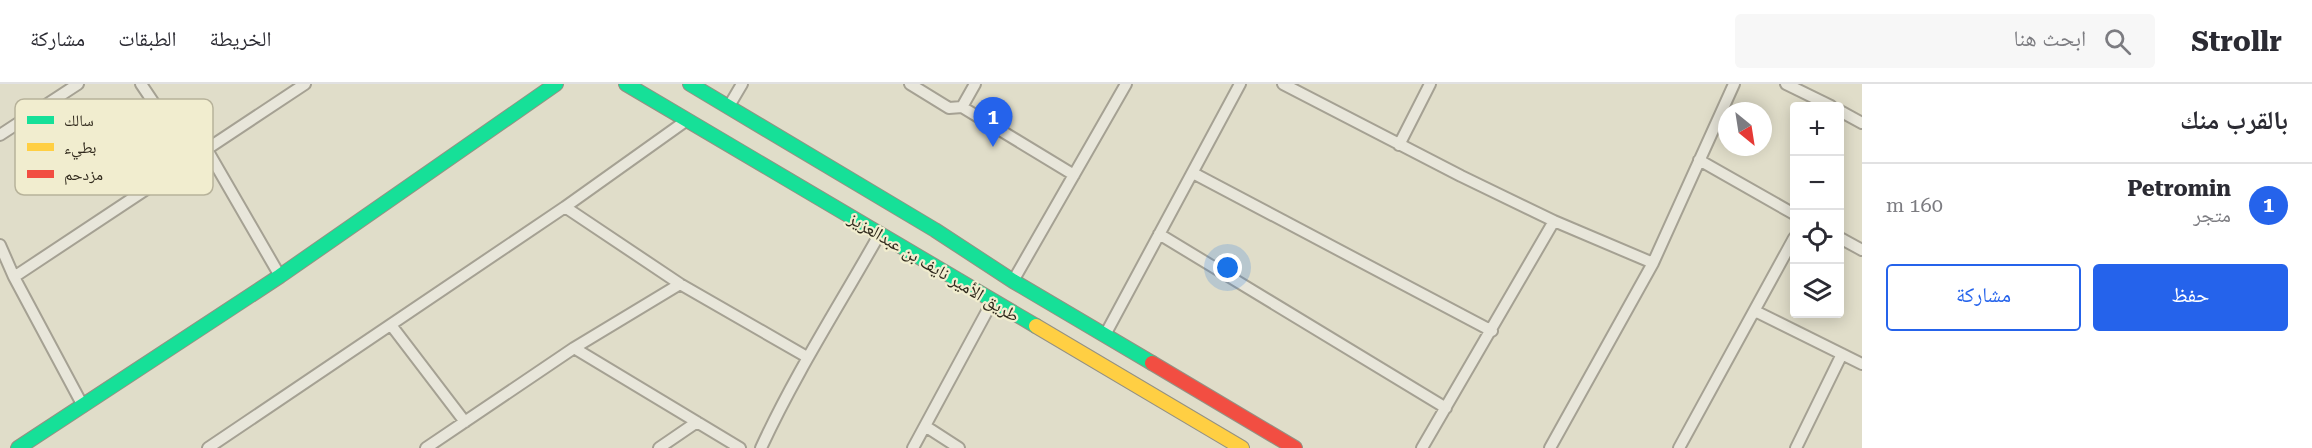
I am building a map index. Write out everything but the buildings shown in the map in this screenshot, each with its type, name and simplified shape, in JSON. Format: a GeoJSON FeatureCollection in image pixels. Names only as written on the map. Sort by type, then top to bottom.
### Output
{"type":"FeatureCollection","features":[{"type":"Feature","properties":{"kind":"main road"},"geometry":{"type":"LineString","coordinates":[[18,448],[280,276],[556,84]]}},
{"type":"Feature","properties":{"kind":"main road","name":"طريق الأمير نايف بن عبدالعزيز"},"geometry":{"type":"LineString","coordinates":[[626,84],[1242,448]]}},
{"type":"Feature","properties":{"kind":"main road","name":"طريق الأمير نايف بن عبدالعزيز"},"geometry":{"type":"LineString","coordinates":[[690,84],[926,224],[1013,281],[1295,448]]}},
{"type":"Feature","properties":{"kind":"street"},"geometry":{"type":"LineString","coordinates":[[47,99],[60,89],[78,84]]}},
{"type":"Feature","properties":{"kind":"street"},"geometry":{"type":"LineString","coordinates":[[141,84],[151,99]]}},
{"type":"Feature","properties":{"kind":"street"},"geometry":{"type":"LineString","coordinates":[[213,143],[304,84]]}},
{"type":"Feature","properties":{"kind":"street"},"geometry":{"type":"LineString","coordinates":[[729,106],[742,84]]}},
{"type":"Feature","properties":{"kind":"street"},"geometry":{"type":"LineString","coordinates":[[910,84],[949,108],[962,107],[1074,175]]}},
{"type":"Feature","properties":{"kind":"street"},"geometry":{"type":"LineString","coordinates":[[962,107],[975,84]]}},
{"type":"Feature","properties":{"kind":"street"},"geometry":{"type":"LineString","coordinates":[[1013,281],[1126,84]]}},
{"type":"Feature","properties":{"kind":"street"},"geometry":{"type":"LineString","coordinates":[[1105,335],[1240,84]]}},
{"type":"Feature","properties":{"kind":"street"},"geometry":{"type":"LineString","coordinates":[[1283,84],[1399,145],[1554,221],[1653,263]]}},
{"type":"Feature","properties":{"kind":"street"},"geometry":{"type":"LineString","coordinates":[[1399,145],[1430,84]]}},
{"type":"Feature","properties":{"kind":"street"},"geometry":{"type":"LineString","coordinates":[[1553,447],[1653,263],[1734,84]]}},
{"type":"Feature","properties":{"kind":"street"},"geometry":{"type":"LineString","coordinates":[[1786,84],[1823,102]]}},
{"type":"Feature","properties":{"kind":"street"},"geometry":{"type":"LineString","coordinates":[[1844,114],[1862,123]]}},
{"type":"Feature","properties":{"kind":"street"},"geometry":{"type":"LineString","coordinates":[[208,448],[565,207],[687,120]]}},
{"type":"Feature","properties":{"kind":"street"},"geometry":{"type":"LineString","coordinates":[[0,135],[15,124]]}},
{"type":"Feature","properties":{"kind":"street"},"geometry":{"type":"LineString","coordinates":[[213,160],[280,276]]}},
{"type":"Feature","properties":{"kind":"street"},"geometry":{"type":"LineString","coordinates":[[1699,160],[1790,212]]}},
{"type":"Feature","properties":{"kind":"street"},"geometry":{"type":"LineString","coordinates":[[1193,173],[1492,331]]}},
{"type":"Feature","properties":{"kind":"street"},"geometry":{"type":"LineString","coordinates":[[14,277],[136,195]]}},
{"type":"Feature","properties":{"kind":"street"},"geometry":{"type":"LineString","coordinates":[[565,207],[680,284],[807,357]]}},
{"type":"Feature","properties":{"kind":"street"},"geometry":{"type":"LineString","coordinates":[[1422,448],[1554,221]]}},
{"type":"Feature","properties":{"kind":"street"},"geometry":{"type":"LineString","coordinates":[[1160,234],[1446,408]]}},
{"type":"Feature","properties":{"kind":"street"},"geometry":{"type":"LineString","coordinates":[[761,448],[807,357],[879,235]]}},
{"type":"Feature","properties":{"kind":"street"},"geometry":{"type":"LineString","coordinates":[[1844,241],[1862,250]]}},
{"type":"Feature","properties":{"kind":"street"},"geometry":{"type":"LineString","coordinates":[[0,244],[14,277],[82,406]]}},
{"type":"Feature","properties":{"kind":"street"},"geometry":{"type":"LineString","coordinates":[[1679,448],[1790,245]]}},
{"type":"Feature","properties":{"kind":"street"},"geometry":{"type":"LineString","coordinates":[[426,448],[574,348],[680,284]]}},
{"type":"Feature","properties":{"kind":"street"},"geometry":{"type":"LineString","coordinates":[[914,448],[992,302]]}},
{"type":"Feature","properties":{"kind":"street"},"geometry":{"type":"LineString","coordinates":[[1755,311],[1862,364]]}},
{"type":"Feature","properties":{"kind":"street"},"geometry":{"type":"LineString","coordinates":[[391,325],[465,422]]}},
{"type":"Feature","properties":{"kind":"street"},"geometry":{"type":"LineString","coordinates":[[574,348],[740,448]]}},
{"type":"Feature","properties":{"kind":"street"},"geometry":{"type":"LineString","coordinates":[[1796,448],[1842,354]]}},
{"type":"Feature","properties":{"kind":"street"},"geometry":{"type":"LineString","coordinates":[[659,448],[697,422]]}},
{"type":"Feature","properties":{"kind":"street"},"geometry":{"type":"LineString","coordinates":[[925,426],[959,448]]}},
{"type":"Feature","properties":{"kind":"traffic: fast"},"geometry":{"type":"LineString","coordinates":[[18,448],[280,276],[556,84]]}},
{"type":"Feature","properties":{"kind":"traffic: fast"},"geometry":{"type":"LineString","coordinates":[[626,84],[1036,326]]}},
{"type":"Feature","properties":{"kind":"traffic: fast"},"geometry":{"type":"LineString","coordinates":[[690,84],[1152,363]]}},
{"type":"Feature","properties":{"kind":"traffic: slow"},"geometry":{"type":"LineString","coordinates":[[1036,326],[1242,448]]}},
{"type":"Feature","properties":{"kind":"traffic: jam"},"geometry":{"type":"LineString","coordinates":[[1152,363],[1295,448]]}},
{"type":"Feature","properties":{"kind":"place","name":"Petromin"},"geometry":{"type":"Point","coordinates":[993,147]}}]}
